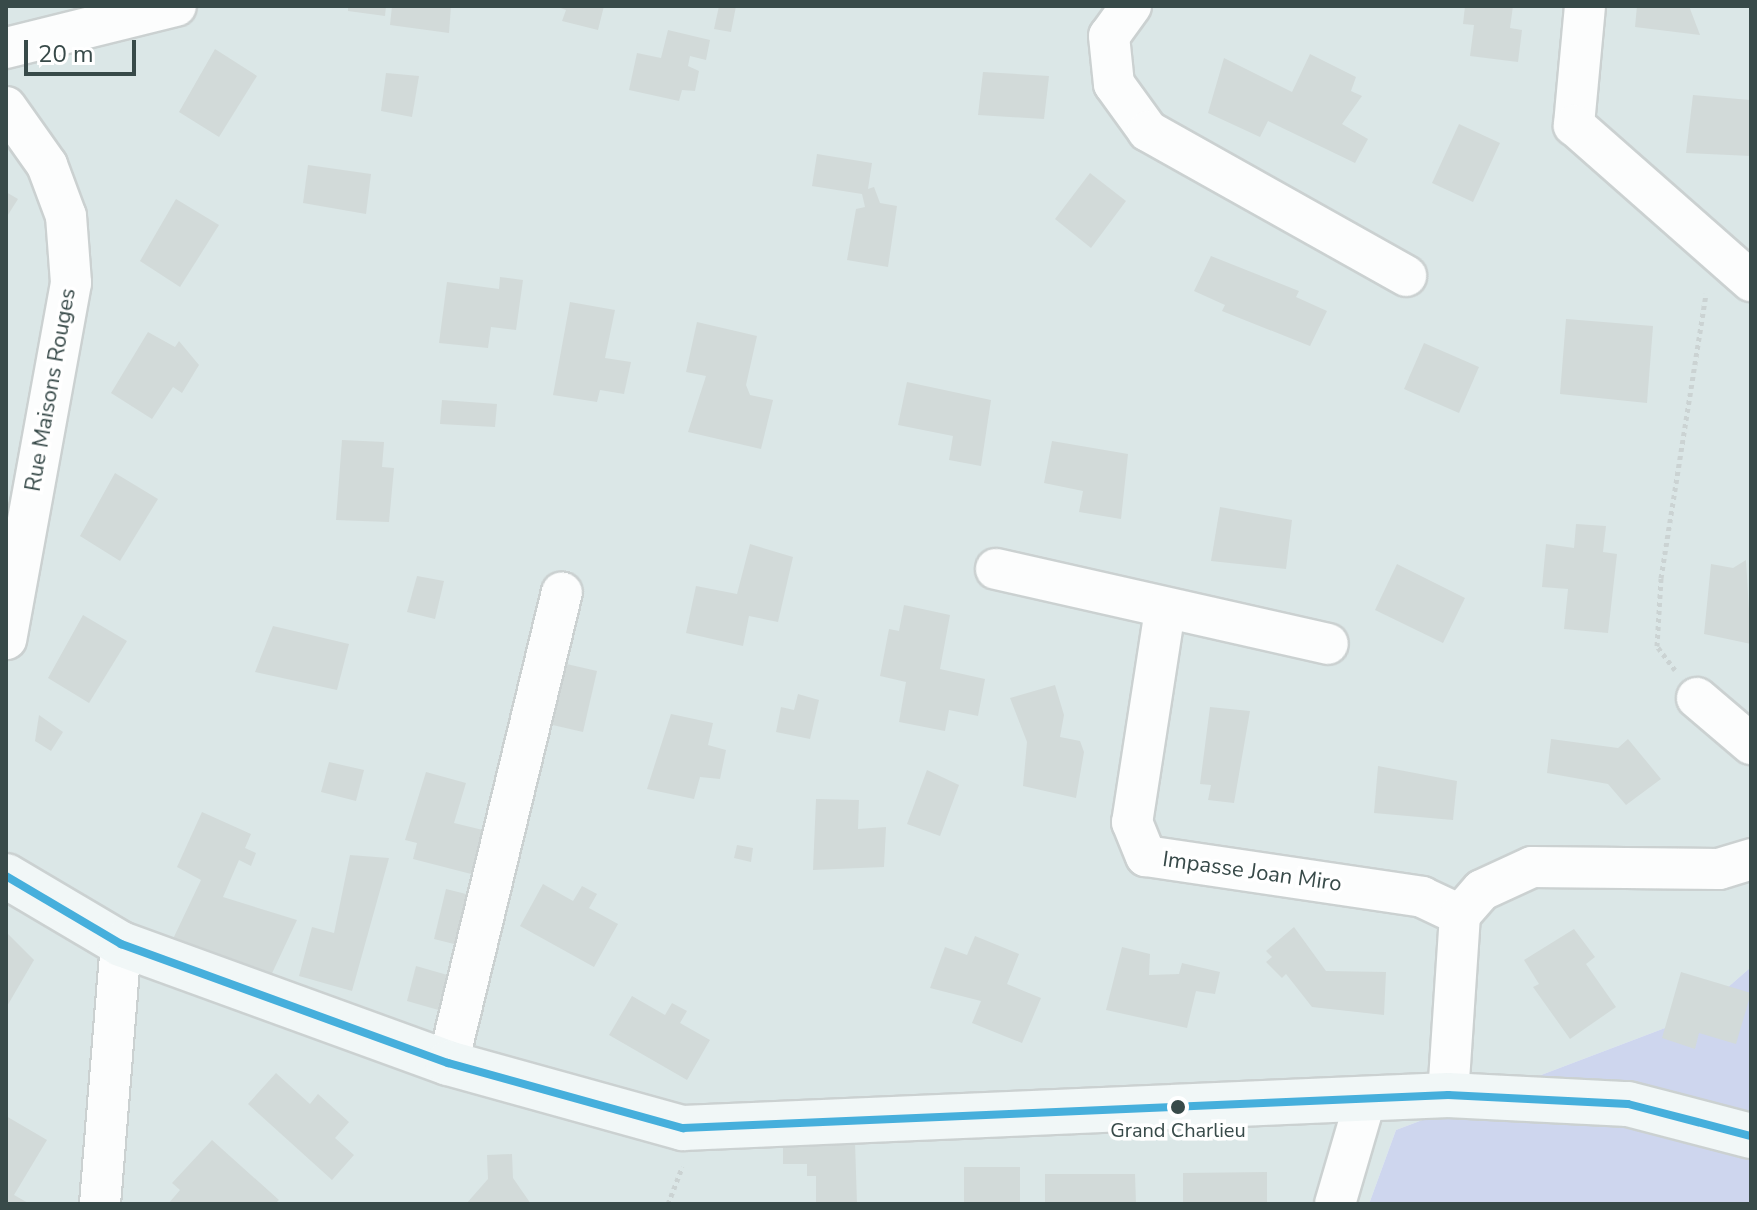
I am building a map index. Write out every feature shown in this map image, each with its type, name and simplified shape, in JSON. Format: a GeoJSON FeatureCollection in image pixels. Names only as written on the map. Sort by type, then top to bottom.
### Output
{"type":"FeatureCollection","features":[{"type":"Feature","properties":{"kind":"street"},"geometry":{"type":"LineString","coordinates":[[6,48],[176,6]]}},
{"type":"Feature","properties":{"kind":"street"},"geometry":{"type":"LineString","coordinates":[[1131,6],[1109,36],[1114,84],[1148,131],[1406,276]]}},
{"type":"Feature","properties":{"kind":"street"},"geometry":{"type":"LineString","coordinates":[[1585,6],[1574,125],[1751,281]]}},
{"type":"Feature","properties":{"kind":"street","name":"Rue Maisons Rouges"},"geometry":{"type":"LineString","coordinates":[[6,107],[47,165],[66,216],[71,283],[6,639]]}},
{"type":"Feature","properties":{"kind":"street"},"geometry":{"type":"LineString","coordinates":[[996,569],[1165,610],[1328,644]]}},
{"type":"Feature","properties":{"kind":"street"},"geometry":{"type":"LineString","coordinates":[[448,1063],[562,593]]}},
{"type":"Feature","properties":{"kind":"street","name":"Impasse Joan Miro"},"geometry":{"type":"LineString","coordinates":[[1165,610],[1132,822],[1146,856],[1422,897],[1460,915]]}},
{"type":"Feature","properties":{"kind":"street"},"geometry":{"type":"LineString","coordinates":[[1697,698],[1751,744]]}},
{"type":"Feature","properties":{"kind":"street"},"geometry":{"type":"LineString","coordinates":[[1448,1095],[1460,915],[1482,890],[1532,867],[1719,869],[1751,859]]}},
{"type":"Feature","properties":{"kind":"street"},"geometry":{"type":"LineString","coordinates":[[6,876],[121,944],[448,1063],[683,1128],[1448,1095],[1628,1104],[1751,1136]]}},
{"type":"Feature","properties":{"kind":"street"},"geometry":{"type":"LineString","coordinates":[[100,1204],[121,944]]}},
{"type":"Feature","properties":{"kind":"street"},"geometry":{"type":"LineString","coordinates":[[1335,1204],[1366,1098]]}},
{"type":"Feature","properties":{"kind":"path"},"geometry":{"type":"LineString","coordinates":[[1697,698],[1657,646],[1688,379],[1716,250]]}},
{"type":"Feature","properties":{"kind":"shaded area"},"geometry":{"type":"Polygon","coordinates":[[[6,6],[1751,6],[1751,967],[1694,1017],[1396,1130],[1369,1204],[6,1204],[6,6]]]}},
{"type":"Feature","properties":{"kind":"shaded area"},"geometry":{"type":"Polygon","coordinates":[[[1751,967],[1751,1204],[1369,1204],[1396,1130],[1694,1017],[1751,967]]]}},
{"type":"Feature","properties":{"kind":"building"},"geometry":{"type":"Polygon","coordinates":[[[348,6],[386,6],[385,16],[348,11],[348,6]]]}},
{"type":"Feature","properties":{"kind":"building"},"geometry":{"type":"Polygon","coordinates":[[[392,6],[451,6],[449,33],[390,25],[392,6]]]}},
{"type":"Feature","properties":{"kind":"building"},"geometry":{"type":"Polygon","coordinates":[[[555,6],[604,6],[598,30],[562,21],[566,10],[555,6]]]}},
{"type":"Feature","properties":{"kind":"building"},"geometry":{"type":"Polygon","coordinates":[[[719,6],[736,6],[731,32],[714,29],[719,6]]]}},
{"type":"Feature","properties":{"kind":"building"},"geometry":{"type":"Polygon","coordinates":[[[1465,6],[1513,6],[1510,28],[1522,30],[1518,62],[1470,56],[1474,25],[1463,24],[1465,6]]]}},
{"type":"Feature","properties":{"kind":"building"},"geometry":{"type":"Polygon","coordinates":[[[1637,6],[1689,6],[1700,35],[1635,27],[1637,6]]]}},
{"type":"Feature","properties":{"kind":"building"},"geometry":{"type":"Polygon","coordinates":[[[668,30],[710,40],[706,60],[690,56],[688,66],[699,71],[695,91],[682,90],[679,101],[629,90],[637,53],[661,58],[668,30]]]}},
{"type":"Feature","properties":{"kind":"building"},"geometry":{"type":"Polygon","coordinates":[[[215,49],[257,76],[219,137],[179,112],[215,49]]]}},
{"type":"Feature","properties":{"kind":"building"},"geometry":{"type":"Polygon","coordinates":[[[1310,54],[1356,77],[1351,91],[1362,96],[1342,124],[1368,139],[1355,163],[1268,121],[1260,137],[1208,113],[1224,58],[1292,92],[1310,54]]]}},
{"type":"Feature","properties":{"kind":"building"},"geometry":{"type":"Polygon","coordinates":[[[983,72],[1049,76],[1044,119],[978,115],[983,72]]]}},
{"type":"Feature","properties":{"kind":"building"},"geometry":{"type":"Polygon","coordinates":[[[386,73],[419,76],[412,117],[381,111],[386,73]]]}},
{"type":"Feature","properties":{"kind":"building"},"geometry":{"type":"Polygon","coordinates":[[[1693,95],[1750,100],[1751,156],[1686,153],[1693,95]]]}},
{"type":"Feature","properties":{"kind":"building"},"geometry":{"type":"Polygon","coordinates":[[[1459,124],[1500,143],[1473,202],[1432,183],[1459,124]]]}},
{"type":"Feature","properties":{"kind":"building"},"geometry":{"type":"Polygon","coordinates":[[[817,154],[872,163],[868,189],[874,187],[880,203],[897,206],[888,267],[847,260],[856,209],[865,207],[862,194],[812,186],[817,154]]]}},
{"type":"Feature","properties":{"kind":"building"},"geometry":{"type":"Polygon","coordinates":[[[308,165],[371,174],[366,214],[303,203],[308,165]]]}},
{"type":"Feature","properties":{"kind":"building"},"geometry":{"type":"Polygon","coordinates":[[[1090,173],[1126,201],[1091,248],[1055,219],[1090,173]]]}},
{"type":"Feature","properties":{"kind":"building"},"geometry":{"type":"Polygon","coordinates":[[[6,192],[18,199],[6,218],[6,192]]]}},
{"type":"Feature","properties":{"kind":"building"},"geometry":{"type":"Polygon","coordinates":[[[176,199],[219,225],[180,287],[140,261],[176,199]]]}},
{"type":"Feature","properties":{"kind":"building"},"geometry":{"type":"Polygon","coordinates":[[[1211,256],[1299,291],[1296,297],[1327,311],[1310,346],[1222,311],[1225,305],[1194,291],[1211,256]]]}},
{"type":"Feature","properties":{"kind":"building"},"geometry":{"type":"Polygon","coordinates":[[[500,277],[523,280],[516,330],[491,327],[488,348],[439,343],[447,282],[499,289],[500,277]]]}},
{"type":"Feature","properties":{"kind":"building"},"geometry":{"type":"Polygon","coordinates":[[[570,302],[615,310],[605,358],[631,362],[624,394],[600,390],[597,402],[553,395],[570,302]]]}},
{"type":"Feature","properties":{"kind":"building"},"geometry":{"type":"Polygon","coordinates":[[[1566,319],[1653,326],[1647,403],[1560,394],[1566,319]]]}},
{"type":"Feature","properties":{"kind":"building"},"geometry":{"type":"Polygon","coordinates":[[[697,322],[757,336],[746,385],[750,395],[773,400],[761,449],[688,432],[706,376],[686,372],[697,322]]]}},
{"type":"Feature","properties":{"kind":"building"},"geometry":{"type":"Polygon","coordinates":[[[148,332],[175,347],[179,341],[199,365],[182,393],[173,387],[152,419],[111,393],[148,332]]]}},
{"type":"Feature","properties":{"kind":"building"},"geometry":{"type":"Polygon","coordinates":[[[1424,343],[1479,367],[1459,413],[1404,389],[1424,343]]]}},
{"type":"Feature","properties":{"kind":"building"},"geometry":{"type":"Polygon","coordinates":[[[907,382],[991,400],[981,466],[949,460],[953,436],[898,425],[907,382]]]}},
{"type":"Feature","properties":{"kind":"building"},"geometry":{"type":"Polygon","coordinates":[[[442,400],[497,404],[495,427],[440,424],[442,400]]]}},
{"type":"Feature","properties":{"kind":"building"},"geometry":{"type":"Polygon","coordinates":[[[342,440],[384,442],[382,467],[394,468],[389,522],[336,520],[342,440]]]}},
{"type":"Feature","properties":{"kind":"building"},"geometry":{"type":"Polygon","coordinates":[[[1052,441],[1128,454],[1121,519],[1079,512],[1083,491],[1044,483],[1052,441]]]}},
{"type":"Feature","properties":{"kind":"building"},"geometry":{"type":"Polygon","coordinates":[[[115,473],[158,499],[120,561],[80,536],[115,473]]]}},
{"type":"Feature","properties":{"kind":"building"},"geometry":{"type":"Polygon","coordinates":[[[1220,507],[1292,520],[1286,569],[1211,561],[1220,507]]]}},
{"type":"Feature","properties":{"kind":"building"},"geometry":{"type":"Polygon","coordinates":[[[1576,524],[1606,526],[1603,552],[1617,554],[1608,633],[1564,629],[1568,589],[1542,587],[1546,544],[1574,548],[1576,524]]]}},
{"type":"Feature","properties":{"kind":"building"},"geometry":{"type":"Polygon","coordinates":[[[750,544],[793,557],[778,622],[749,616],[743,646],[686,633],[696,586],[737,594],[750,544]]]}},
{"type":"Feature","properties":{"kind":"building"},"geometry":{"type":"Polygon","coordinates":[[[1746,560],[1751,644],[1704,634],[1711,564],[1733,568],[1746,560]]]}},
{"type":"Feature","properties":{"kind":"building"},"geometry":{"type":"Polygon","coordinates":[[[1397,564],[1465,598],[1443,643],[1375,610],[1397,564]]]}},
{"type":"Feature","properties":{"kind":"building"},"geometry":{"type":"Polygon","coordinates":[[[417,576],[444,581],[435,619],[407,612],[417,576]]]}},
{"type":"Feature","properties":{"kind":"building"},"geometry":{"type":"Polygon","coordinates":[[[904,605],[950,615],[940,669],[985,679],[978,716],[949,710],[945,731],[899,722],[906,682],[880,676],[889,629],[899,631],[904,605]]]}},
{"type":"Feature","properties":{"kind":"building"},"geometry":{"type":"Polygon","coordinates":[[[83,615],[127,641],[89,703],[48,678],[83,615]]]}},
{"type":"Feature","properties":{"kind":"building"},"geometry":{"type":"Polygon","coordinates":[[[273,626],[349,644],[337,690],[255,672],[273,626]]]}},
{"type":"Feature","properties":{"kind":"building"},"geometry":{"type":"Polygon","coordinates":[[[558,662],[597,671],[583,732],[544,723],[558,662]]]}},
{"type":"Feature","properties":{"kind":"building"},"geometry":{"type":"Polygon","coordinates":[[[1055,685],[1064,715],[1060,737],[1080,741],[1084,752],[1076,798],[1023,786],[1027,742],[1010,698],[1055,685]]]}},
{"type":"Feature","properties":{"kind":"building"},"geometry":{"type":"Polygon","coordinates":[[[798,694],[819,700],[810,739],[776,732],[781,707],[794,710],[798,694]]]}},
{"type":"Feature","properties":{"kind":"building"},"geometry":{"type":"Polygon","coordinates":[[[1210,707],[1250,711],[1234,803],[1208,800],[1211,785],[1200,784],[1210,707]]]}},
{"type":"Feature","properties":{"kind":"building"},"geometry":{"type":"Polygon","coordinates":[[[671,714],[713,723],[708,745],[726,750],[720,779],[700,777],[694,799],[647,789],[671,714]]]}},
{"type":"Feature","properties":{"kind":"building"},"geometry":{"type":"Polygon","coordinates":[[[39,715],[63,732],[51,751],[35,741],[39,715]]]}},
{"type":"Feature","properties":{"kind":"building"},"geometry":{"type":"Polygon","coordinates":[[[1551,739],[1618,748],[1628,739],[1661,779],[1626,805],[1608,784],[1547,773],[1551,739]]]}},
{"type":"Feature","properties":{"kind":"building"},"geometry":{"type":"Polygon","coordinates":[[[329,762],[364,770],[356,801],[321,792],[329,762]]]}},
{"type":"Feature","properties":{"kind":"building"},"geometry":{"type":"Polygon","coordinates":[[[1378,766],[1457,781],[1453,820],[1374,813],[1378,766]]]}},
{"type":"Feature","properties":{"kind":"building"},"geometry":{"type":"Polygon","coordinates":[[[927,770],[959,785],[940,836],[907,824],[927,770]]]}},
{"type":"Feature","properties":{"kind":"building"},"geometry":{"type":"Polygon","coordinates":[[[426,772],[466,783],[454,823],[487,831],[475,875],[413,859],[417,843],[405,840],[426,772]]]}},
{"type":"Feature","properties":{"kind":"building"},"geometry":{"type":"Polygon","coordinates":[[[816,799],[859,800],[858,829],[886,827],[884,867],[813,870],[816,799]]]}},
{"type":"Feature","properties":{"kind":"building"},"geometry":{"type":"Polygon","coordinates":[[[202,812],[251,834],[245,848],[256,853],[251,866],[239,860],[223,897],[297,920],[267,984],[172,941],[201,880],[177,867],[202,812]]]}},
{"type":"Feature","properties":{"kind":"building"},"geometry":{"type":"Polygon","coordinates":[[[737,845],[753,848],[751,862],[734,858],[737,845]]]}},
{"type":"Feature","properties":{"kind":"building"},"geometry":{"type":"Polygon","coordinates":[[[350,855],[389,858],[352,991],[299,976],[312,927],[334,933],[350,855]]]}},
{"type":"Feature","properties":{"kind":"building"},"geometry":{"type":"Polygon","coordinates":[[[543,884],[573,901],[582,886],[597,894],[589,908],[618,924],[594,967],[520,926],[543,884]]]}},
{"type":"Feature","properties":{"kind":"building"},"geometry":{"type":"Polygon","coordinates":[[[446,889],[470,895],[458,945],[434,939],[446,889]]]}},
{"type":"Feature","properties":{"kind":"building"},"geometry":{"type":"Polygon","coordinates":[[[1294,927],[1326,971],[1386,972],[1384,1015],[1312,1007],[1286,974],[1282,978],[1266,962],[1272,957],[1266,951],[1294,927]]]}},
{"type":"Feature","properties":{"kind":"building"},"geometry":{"type":"Polygon","coordinates":[[[1574,929],[1595,957],[1586,964],[1616,1007],[1570,1039],[1533,987],[1539,984],[1524,960],[1574,929]]]}},
{"type":"Feature","properties":{"kind":"building"},"geometry":{"type":"Polygon","coordinates":[[[6,932],[34,960],[6,1008],[6,932]]]}},
{"type":"Feature","properties":{"kind":"building"},"geometry":{"type":"Polygon","coordinates":[[[975,936],[1019,954],[1007,984],[1041,998],[1022,1043],[972,1023],[981,1001],[930,988],[945,947],[967,955],[975,936]]]}},
{"type":"Feature","properties":{"kind":"building"},"geometry":{"type":"Polygon","coordinates":[[[1122,947],[1150,954],[1149,975],[1179,974],[1182,963],[1220,972],[1215,994],[1196,991],[1187,1028],[1106,1010],[1122,947]]]}},
{"type":"Feature","properties":{"kind":"building"},"geometry":{"type":"Polygon","coordinates":[[[416,966],[451,976],[442,1011],[407,1001],[416,966]]]}},
{"type":"Feature","properties":{"kind":"building"},"geometry":{"type":"Polygon","coordinates":[[[1681,972],[1751,993],[1736,1044],[1699,1033],[1695,1049],[1662,1038],[1681,972]]]}},
{"type":"Feature","properties":{"kind":"building"},"geometry":{"type":"Polygon","coordinates":[[[632,996],[665,1015],[672,1003],[687,1011],[680,1023],[710,1040],[687,1080],[609,1035],[632,996]]]}},
{"type":"Feature","properties":{"kind":"building"},"geometry":{"type":"Polygon","coordinates":[[[276,1073],[310,1104],[318,1094],[349,1122],[335,1138],[354,1155],[332,1180],[248,1104],[276,1073]]]}},
{"type":"Feature","properties":{"kind":"building"},"geometry":{"type":"Polygon","coordinates":[[[6,1116],[47,1140],[14,1195],[30,1204],[6,1204],[6,1116]]]}},
{"type":"Feature","properties":{"kind":"building"},"geometry":{"type":"Polygon","coordinates":[[[212,1140],[279,1200],[275,1204],[168,1204],[180,1190],[172,1183],[212,1140]]]}},
{"type":"Feature","properties":{"kind":"building"},"geometry":{"type":"Polygon","coordinates":[[[855,1142],[857,1204],[816,1204],[816,1176],[807,1176],[807,1164],[783,1164],[783,1144],[855,1142]]]}},
{"type":"Feature","properties":{"kind":"building"},"geometry":{"type":"Polygon","coordinates":[[[512,1154],[513,1178],[531,1204],[466,1204],[488,1179],[487,1155],[512,1154]]]}},
{"type":"Feature","properties":{"kind":"building"},"geometry":{"type":"Polygon","coordinates":[[[964,1167],[1020,1167],[1020,1204],[964,1204],[964,1167]]]}},
{"type":"Feature","properties":{"kind":"building"},"geometry":{"type":"Polygon","coordinates":[[[1267,1172],[1267,1204],[1183,1204],[1183,1173],[1267,1172]]]}},
{"type":"Feature","properties":{"kind":"building"},"geometry":{"type":"Polygon","coordinates":[[[1045,1174],[1135,1174],[1136,1204],[1045,1204],[1045,1174]]]}},
{"type":"Feature","properties":{"kind":"transit line"},"geometry":{"type":"LineString","coordinates":[[6,876],[121,944],[448,1063],[683,1128],[1448,1095],[1628,1104],[1751,1136]]}},
{"type":"Feature","properties":{"kind":"place","name":"Grand Charlieu"},"geometry":{"type":"Point","coordinates":[1178,1107]}}]}
